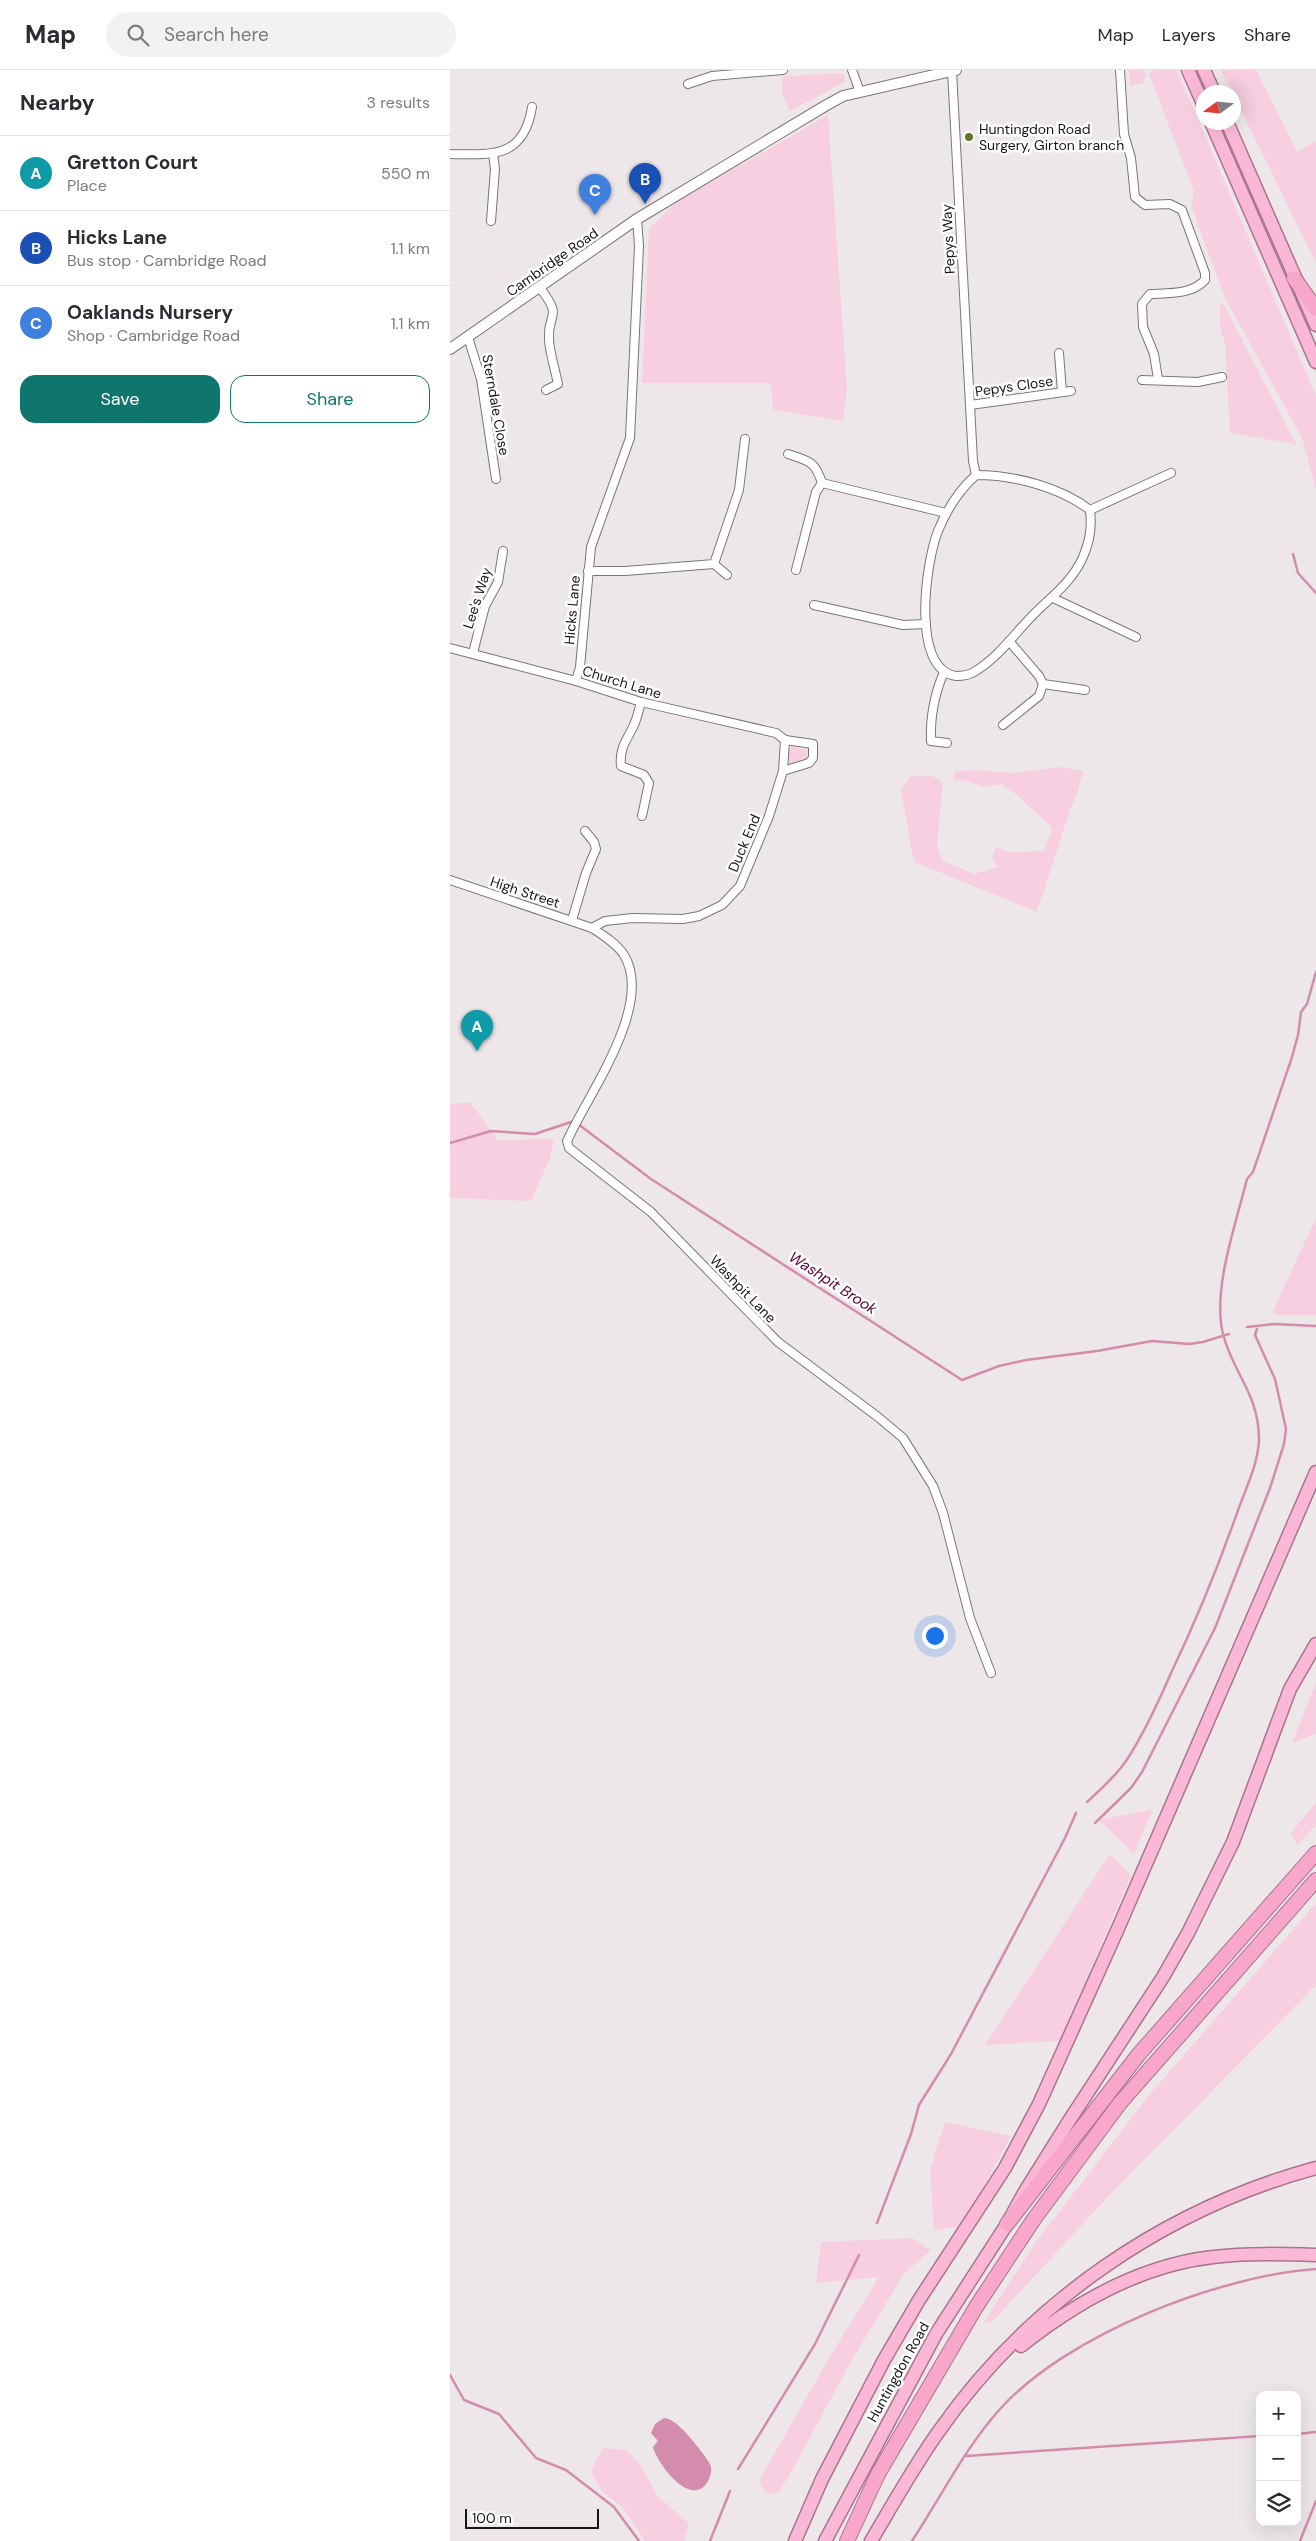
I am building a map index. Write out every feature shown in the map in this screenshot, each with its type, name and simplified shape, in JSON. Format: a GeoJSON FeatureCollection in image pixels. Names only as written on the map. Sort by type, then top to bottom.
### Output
{"type":"FeatureCollection","features":[{"type":"Feature","properties":{"kind":"highway"},"geometry":{"type":"LineString","coordinates":[[1188,70],[1196,88]]}},
{"type":"Feature","properties":{"kind":"highway"},"geometry":{"type":"LineString","coordinates":[[1204,70],[1211,85]]}},
{"type":"Feature","properties":{"kind":"highway"},"geometry":{"type":"LineString","coordinates":[[1214,130],[1316,362]]}},
{"type":"Feature","properties":{"kind":"highway"},"geometry":{"type":"LineString","coordinates":[[1230,130],[1316,325]]}},
{"type":"Feature","properties":{"kind":"highway"},"geometry":{"type":"LineString","coordinates":[[1294,278],[1316,309]]}},
{"type":"Feature","properties":{"kind":"highway"},"geometry":{"type":"LineString","coordinates":[[795,2541],[822,2479],[884,2360],[919,2300],[1005,2168],[1039,2104],[1120,1924],[1316,1472]]}},
{"type":"Feature","properties":{"kind":"highway","name":"Huntingdon Road"},"geometry":{"type":"LineString","coordinates":[[826,2541],[936,2334],[1163,1977],[1188,1932],[1233,1842],[1290,1689],[1316,1644]]}},
{"type":"Feature","properties":{"kind":"highway"},"geometry":{"type":"LineString","coordinates":[[1007,2224],[1139,2054],[1316,1853]]}},
{"type":"Feature","properties":{"kind":"highway"},"geometry":{"type":"LineString","coordinates":[[847,2541],[878,2474],[976,2307],[1034,2218],[1120,2103],[1316,1880]]}},
{"type":"Feature","properties":{"kind":"highway"},"geometry":{"type":"LineString","coordinates":[[871,2541],[939,2431],[1001,2357],[1045,2314],[1099,2270],[1135,2245],[1213,2204],[1253,2188],[1316,2168]]}},
{"type":"Feature","properties":{"kind":"highway"},"geometry":{"type":"LineString","coordinates":[[972,2390],[1040,2331],[1104,2291],[1138,2277],[1211,2257],[1247,2254],[1316,2254]]}},
{"type":"Feature","properties":{"kind":"street"},"geometry":{"type":"LineString","coordinates":[[688,84],[712,76],[783,70]]}},
{"type":"Feature","properties":{"kind":"street"},"geometry":{"type":"LineString","coordinates":[[852,70],[856,75],[860,92]]}},
{"type":"Feature","properties":{"kind":"street"},"geometry":{"type":"LineString","coordinates":[[1120,70],[1124,134],[1131,158],[1135,198],[1145,205],[1170,204],[1182,210],[1205,273],[1205,280],[1199,286],[1180,293],[1150,294],[1142,304],[1143,327],[1154,354],[1158,379]]}},
{"type":"Feature","properties":{"kind":"street","name":"Cambridge Road"},"geometry":{"type":"LineString","coordinates":[[450,349],[637,219],[824,106],[843,96],[954,71]]}},
{"type":"Feature","properties":{"kind":"street","name":"Pepys Way"},"geometry":{"type":"LineString","coordinates":[[954,71],[973,461],[976,475]]}},
{"type":"Feature","properties":{"kind":"street"},"geometry":{"type":"LineString","coordinates":[[450,154],[493,154],[504,151],[521,139],[529,122],[532,107]]}},
{"type":"Feature","properties":{"kind":"street"},"geometry":{"type":"LineString","coordinates":[[491,221],[495,169],[493,154]]}},
{"type":"Feature","properties":{"kind":"street","name":"Hicks Lane"},"geometry":{"type":"LineString","coordinates":[[576,681],[580,667],[591,547],[630,438],[639,246],[637,219]]}},
{"type":"Feature","properties":{"kind":"street"},"geometry":{"type":"LineString","coordinates":[[540,288],[552,304],[554,314],[549,335],[558,384],[546,390]]}},
{"type":"Feature","properties":{"kind":"street","name":"Sterndale Close"},"geometry":{"type":"LineString","coordinates":[[468,337],[481,379],[496,478]]}},
{"type":"Feature","properties":{"kind":"street","name":"Pepys Close"},"geometry":{"type":"LineString","coordinates":[[1059,352],[1062,392]]}},
{"type":"Feature","properties":{"kind":"street"},"geometry":{"type":"LineString","coordinates":[[1142,380],[1158,379],[1198,382],[1215,380],[1222,377]]}},
{"type":"Feature","properties":{"kind":"street","name":"Pepys Close"},"geometry":{"type":"LineString","coordinates":[[970,405],[1071,391]]}},
{"type":"Feature","properties":{"kind":"street"},"geometry":{"type":"LineString","coordinates":[[714,564],[738,490],[745,440]]}},
{"type":"Feature","properties":{"kind":"street"},"geometry":{"type":"LineString","coordinates":[[788,454],[810,461],[817,469],[822,484]]}},
{"type":"Feature","properties":{"kind":"street"},"geometry":{"type":"LineString","coordinates":[[1090,510],[1171,473]]}},
{"type":"Feature","properties":{"kind":"street"},"geometry":{"type":"LineString","coordinates":[[976,475],[992,475],[1073,496],[1090,510],[1092,532],[1083,558],[1071,578],[1053,598],[1036,612],[1009,642],[974,672],[956,676],[944,672],[934,658],[926,624],[924,603],[930,559],[946,513],[961,489],[976,475]]}},
{"type":"Feature","properties":{"kind":"street"},"geometry":{"type":"LineString","coordinates":[[822,484],[946,513]]}},
{"type":"Feature","properties":{"kind":"street"},"geometry":{"type":"LineString","coordinates":[[796,570],[816,492],[822,484]]}},
{"type":"Feature","properties":{"kind":"street","name":"Lee's Way"},"geometry":{"type":"LineString","coordinates":[[473,653],[485,606],[498,582],[503,551]]}},
{"type":"Feature","properties":{"kind":"street"},"geometry":{"type":"LineString","coordinates":[[588,571],[625,571],[714,564],[727,575]]}},
{"type":"Feature","properties":{"kind":"street"},"geometry":{"type":"LineString","coordinates":[[1053,598],[1136,637]]}},
{"type":"Feature","properties":{"kind":"street"},"geometry":{"type":"LineString","coordinates":[[814,605],[902,625],[926,624]]}},
{"type":"Feature","properties":{"kind":"street"},"geometry":{"type":"LineString","coordinates":[[1003,725],[1039,696],[1043,684],[1039,676],[1009,642]]}},
{"type":"Feature","properties":{"kind":"street","name":"Church Lane"},"geometry":{"type":"LineString","coordinates":[[450,648],[576,681],[641,702],[776,733],[785,740],[813,744],[813,758],[809,763],[783,772]]}},
{"type":"Feature","properties":{"kind":"street"},"geometry":{"type":"LineString","coordinates":[[944,672],[936,691],[932,709],[931,741],[947,743]]}},
{"type":"Feature","properties":{"kind":"street"},"geometry":{"type":"LineString","coordinates":[[1043,684],[1086,690]]}},
{"type":"Feature","properties":{"kind":"street"},"geometry":{"type":"LineString","coordinates":[[641,702],[633,726],[624,740],[620,756],[622,766],[644,775],[649,783],[642,816]]}},
{"type":"Feature","properties":{"kind":"street","name":"Duck End"},"geometry":{"type":"LineString","coordinates":[[592,928],[605,921],[633,918],[683,919],[699,916],[722,905],[740,886],[769,816],[783,772],[785,740]]}},
{"type":"Feature","properties":{"kind":"street"},"geometry":{"type":"LineString","coordinates":[[572,920],[596,849],[594,842],[585,831]]}},
{"type":"Feature","properties":{"kind":"street","name":"High Street"},"geometry":{"type":"LineString","coordinates":[[450,880],[592,928]]}},
{"type":"Feature","properties":{"kind":"street","name":"Washpit Lane"},"geometry":{"type":"LineString","coordinates":[[592,928],[608,939],[624,956],[631,984],[631,999],[618,1044],[602,1078],[573,1127],[567,1141],[574,1154],[651,1212],[778,1342],[903,1438],[933,1486],[943,1513],[970,1618],[991,1673]]}},
{"type":"Feature","properties":{"kind":"shaded area"},"geometry":{"type":"Polygon","coordinates":[[[1129,70],[1144,70],[1146,76],[1143,78],[1144,83],[1130,86],[1129,70]]]}},
{"type":"Feature","properties":{"kind":"shaded area"},"geometry":{"type":"Polygon","coordinates":[[[1154,70],[1177,70],[1196,115],[1196,130],[1203,130],[1316,396],[1316,490],[1302,438],[1225,298],[1191,206],[1194,191],[1149,74],[1154,70]]]}},
{"type":"Feature","properties":{"kind":"shaded area"},"geometry":{"type":"Polygon","coordinates":[[[1221,70],[1256,70],[1297,152],[1316,141],[1316,263],[1241,111],[1241,85],[1228,85],[1221,70]]]}},
{"type":"Feature","properties":{"kind":"shaded area"},"geometry":{"type":"Polygon","coordinates":[[[844,74],[846,81],[790,111],[782,94],[782,77],[844,74]]]}},
{"type":"Feature","properties":{"kind":"shaded area"},"geometry":{"type":"Polygon","coordinates":[[[828,115],[847,389],[843,421],[773,410],[771,383],[642,383],[649,229],[675,203],[828,115]]]}},
{"type":"Feature","properties":{"kind":"shaded area"},"geometry":{"type":"Polygon","coordinates":[[[1220,303],[1225,307],[1296,444],[1230,433],[1225,344],[1220,327],[1220,303]]]}},
{"type":"Feature","properties":{"kind":"shaded area"},"geometry":{"type":"Polygon","coordinates":[[[792,746],[807,750],[808,760],[789,765],[788,751],[792,746]]]}},
{"type":"Feature","properties":{"kind":"shaded area"},"geometry":{"type":"Polygon","coordinates":[[[1061,767],[1083,771],[1078,792],[1070,810],[1037,912],[915,862],[901,790],[910,777],[931,775],[943,783],[937,845],[942,860],[974,874],[998,867],[992,858],[996,847],[1009,852],[1044,851],[1052,828],[1016,794],[1001,784],[985,787],[962,780],[953,781],[955,772],[972,770],[1014,773],[1061,767]]]}},
{"type":"Feature","properties":{"kind":"shaded area"},"geometry":{"type":"Polygon","coordinates":[[[470,1102],[498,1140],[554,1139],[550,1158],[531,1201],[450,1198],[450,1104],[470,1102]]]}},
{"type":"Feature","properties":{"kind":"shaded area"},"geometry":{"type":"Polygon","coordinates":[[[1316,1218],[1316,1315],[1277,1315],[1273,1311],[1316,1218]]]}},
{"type":"Feature","properties":{"kind":"shaded area"},"geometry":{"type":"Polygon","coordinates":[[[1316,1682],[1316,1734],[1292,1743],[1316,1682]]]}},
{"type":"Feature","properties":{"kind":"shaded area"},"geometry":{"type":"Polygon","coordinates":[[[1316,1802],[1316,1825],[1297,1845],[1291,1833],[1316,1802]]]}},
{"type":"Feature","properties":{"kind":"shaded area"},"geometry":{"type":"Polygon","coordinates":[[[1153,1809],[1134,1854],[1099,1820],[1153,1809]]]}},
{"type":"Feature","properties":{"kind":"shaded area"},"geometry":{"type":"Polygon","coordinates":[[[1110,1854],[1131,1875],[1061,2041],[985,2045],[1110,1854]]]}},
{"type":"Feature","properties":{"kind":"shaded area"},"geometry":{"type":"Polygon","coordinates":[[[1316,1903],[1316,1985],[1105,2200],[994,2320],[983,2323],[1036,2242],[1150,2094],[1316,1903]]]}},
{"type":"Feature","properties":{"kind":"shaded area"},"geometry":{"type":"Polygon","coordinates":[[[945,2122],[1011,2136],[962,2227],[934,2230],[930,2169],[945,2122]]]}},
{"type":"Feature","properties":{"kind":"shaded area"},"geometry":{"type":"Polygon","coordinates":[[[912,2238],[931,2250],[904,2274],[854,2356],[788,2478],[778,2492],[769,2494],[761,2486],[760,2479],[832,2353],[879,2277],[816,2283],[821,2242],[912,2238]]]}},
{"type":"Feature","properties":{"kind":"shaded area"},"geometry":{"type":"Polygon","coordinates":[[[664,2418],[672,2421],[684,2430],[710,2464],[710,2476],[701,2489],[693,2490],[676,2481],[661,2464],[656,2455],[653,2447],[658,2441],[651,2433],[655,2424],[664,2418]]]}},
{"type":"Feature","properties":{"kind":"shaded area"},"geometry":{"type":"Polygon","coordinates":[[[603,2448],[627,2450],[641,2466],[657,2495],[689,2524],[684,2541],[645,2541],[623,2508],[602,2492],[591,2471],[603,2448]]]}},
{"type":"Feature","properties":{"kind":"waterway"},"geometry":{"type":"LineString","coordinates":[[1293,554],[1298,573],[1316,593]]}},
{"type":"Feature","properties":{"kind":"waterway"},"geometry":{"type":"LineString","coordinates":[[1087,1802],[1122,1767],[1133,1751],[1150,1718],[1206,1594],[1254,1468],[1259,1440],[1258,1424],[1250,1396],[1227,1348],[1223,1334],[1220,1316],[1223,1277],[1247,1179],[1253,1172],[1292,1057],[1298,1035],[1301,1012],[1307,1004],[1316,972]]}},
{"type":"Feature","properties":{"kind":"waterway","name":"Washpit Brook"},"geometry":{"type":"LineString","coordinates":[[450,1143],[491,1131],[535,1134],[574,1121],[651,1179],[962,1380],[999,1366],[1026,1360],[1097,1351],[1152,1341],[1189,1344],[1229,1334]]}},
{"type":"Feature","properties":{"kind":"waterway","name":"Washpit Brook"},"geometry":{"type":"LineString","coordinates":[[1247,1327],[1274,1324],[1316,1326]]}},
{"type":"Feature","properties":{"kind":"waterway"},"geometry":{"type":"LineString","coordinates":[[1095,1823],[1131,1788],[1142,1772],[1215,1628],[1270,1488],[1284,1444],[1286,1429],[1275,1379],[1255,1335],[1257,1329]]}},
{"type":"Feature","properties":{"kind":"waterway"},"geometry":{"type":"LineString","coordinates":[[877,2223],[911,2134],[919,2105],[951,2054],[1065,1838],[1076,1813]]}},
{"type":"Feature","properties":{"kind":"waterway"},"geometry":{"type":"LineString","coordinates":[[738,2469],[815,2344],[859,2255]]}},
{"type":"Feature","properties":{"kind":"waterway"},"geometry":{"type":"LineString","coordinates":[[912,2541],[964,2456],[987,2424],[1029,2382],[1064,2357],[1103,2334],[1146,2314],[1190,2297],[1234,2283],[1277,2274],[1316,2269]]}},
{"type":"Feature","properties":{"kind":"waterway"},"geometry":{"type":"LineString","coordinates":[[450,2375],[464,2400],[499,2414],[536,2458],[566,2470],[614,2507],[639,2541]]}},
{"type":"Feature","properties":{"kind":"waterway"},"geometry":{"type":"LineString","coordinates":[[1301,2434],[1316,2432]]}},
{"type":"Feature","properties":{"kind":"waterway"},"geometry":{"type":"LineString","coordinates":[[966,2456],[1256,2436]]}},
{"type":"Feature","properties":{"kind":"waterway"},"geometry":{"type":"LineString","coordinates":[[710,2541],[730,2491]]}},
{"type":"Feature","properties":{"kind":"waterway"},"geometry":{"type":"LineString","coordinates":[[1300,2541],[1316,2501]]}},
{"type":"Feature","properties":{"kind":"place","name":"Huntingdon Road Surgery, Girton branch"},"geometry":{"type":"Point","coordinates":[969,137]}},
{"type":"Feature","properties":{"kind":"place","name":"Hicks Lane"},"geometry":{"type":"Point","coordinates":[645,204]}},
{"type":"Feature","properties":{"kind":"place","name":"Oaklands Nursery"},"geometry":{"type":"Point","coordinates":[595,215]}},
{"type":"Feature","properties":{"kind":"place","name":"Gretton Court"},"geometry":{"type":"Point","coordinates":[477,1051]}}]}
